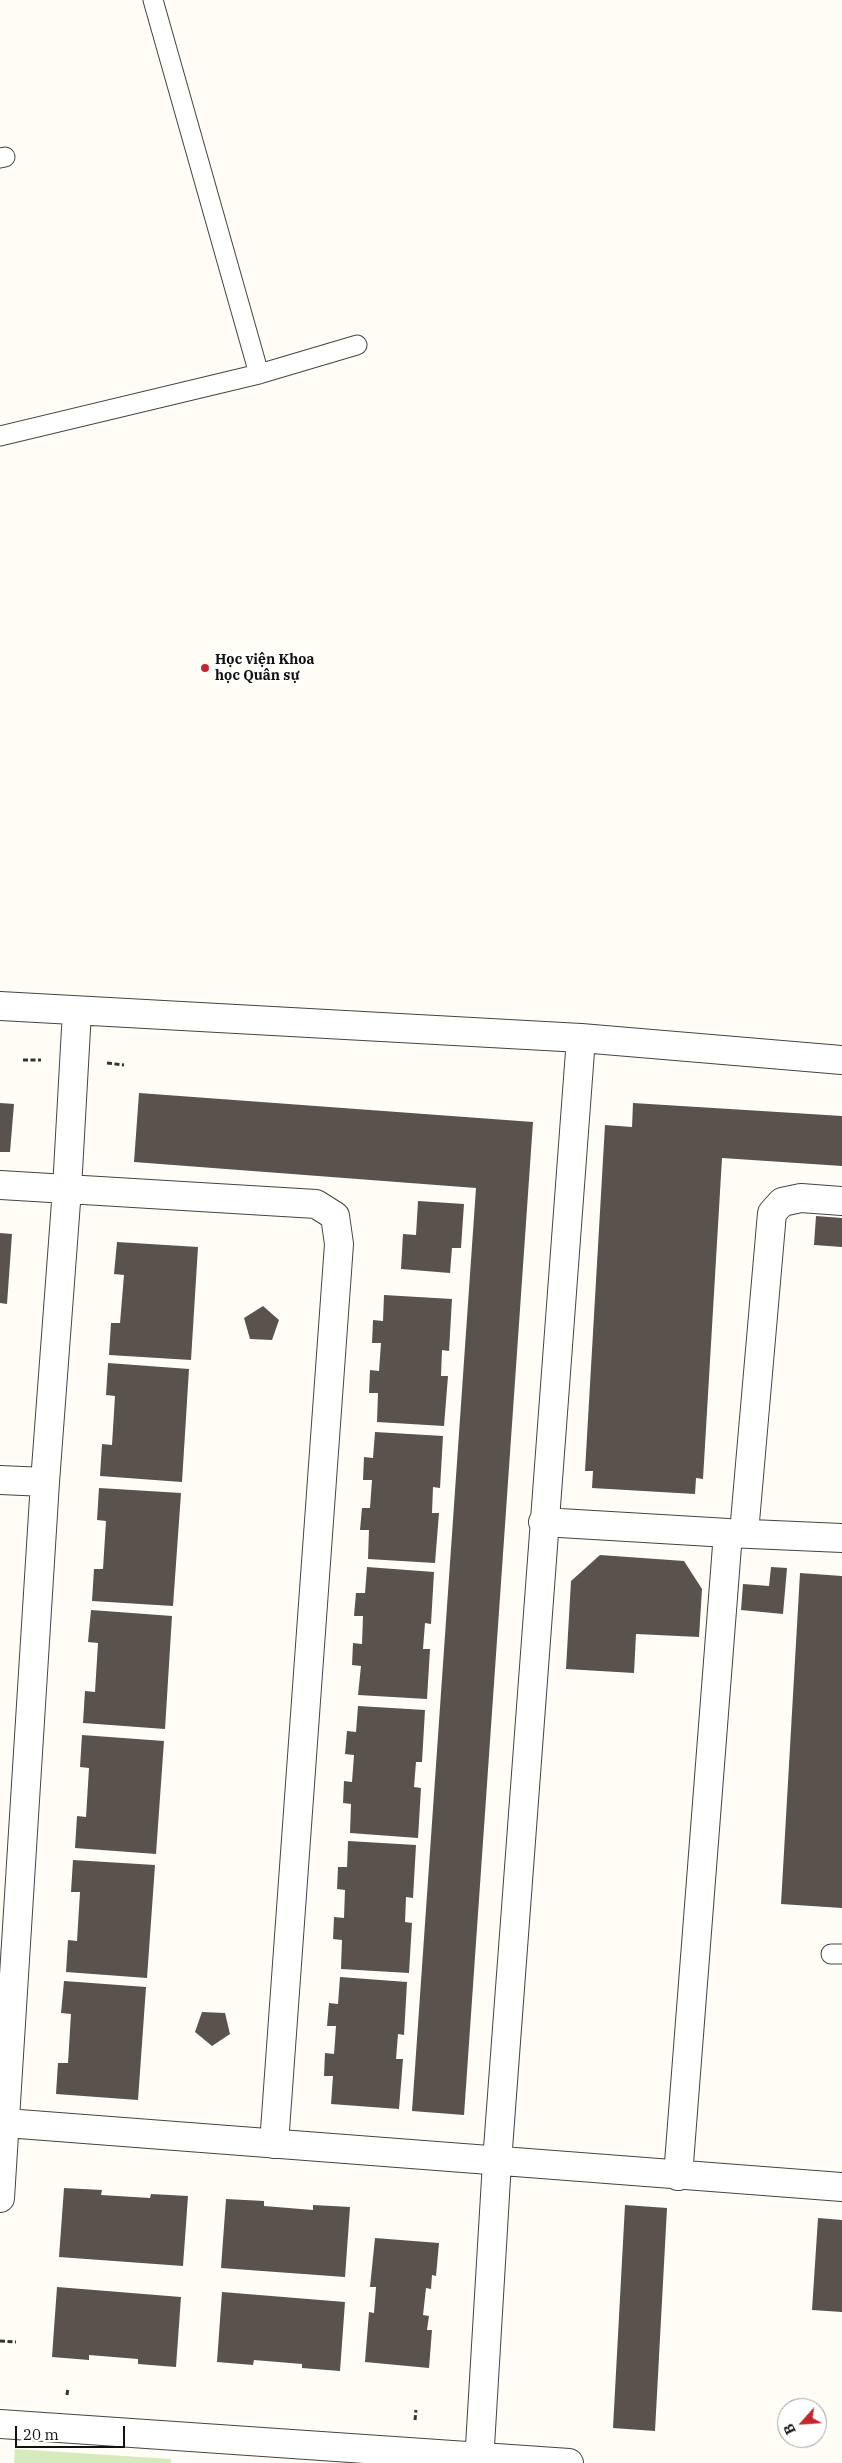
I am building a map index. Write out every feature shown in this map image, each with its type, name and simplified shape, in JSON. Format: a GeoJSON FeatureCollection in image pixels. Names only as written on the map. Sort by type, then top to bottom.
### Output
{"type":"FeatureCollection","features":[{"type":"Feature","properties":{"kind":"street"},"geometry":{"type":"LineString","coordinates":[[0,1006],[581,1038],[842,1060]]}},
{"type":"Feature","properties":{"kind":"street"},"geometry":{"type":"LineString","coordinates":[[0,2198],[44,1482],[67,1189],[77,1011]]}},
{"type":"Feature","properties":{"kind":"street"},"geometry":{"type":"LineString","coordinates":[[479,2460],[497,2162],[543,1522],[581,1038]]}},
{"type":"Feature","properties":{"kind":"street"},"geometry":{"type":"LineString","coordinates":[[0,1184],[316,1204],[335,1216],[339,1244],[274,2144]]}},
{"type":"Feature","properties":{"kind":"street"},"geometry":{"type":"LineString","coordinates":[[678,2176],[736,1533],[772,1213],[782,1202],[801,1198],[842,1201]]}},
{"type":"Feature","properties":{"kind":"street"},"geometry":{"type":"LineString","coordinates":[[0,1480],[44,1482]]}},
{"type":"Feature","properties":{"kind":"street"},"geometry":{"type":"LineString","coordinates":[[543,1522],[842,1538]]}},
{"type":"Feature","properties":{"kind":"street"},"geometry":{"type":"LineString","coordinates":[[6,2123],[678,2176],[842,2187]]}},
{"type":"Feature","properties":{"kind":"street"},"geometry":{"type":"LineString","coordinates":[[0,2424],[479,2460],[569,2463]]}},
{"type":"Feature","properties":{"kind":"lane"},"geometry":{"type":"LineString","coordinates":[[153,0],[259,374]]}},
{"type":"Feature","properties":{"kind":"lane"},"geometry":{"type":"LineString","coordinates":[[0,436],[259,374],[356,345]]}},
{"type":"Feature","properties":{"kind":"path"},"geometry":{"type":"LineString","coordinates":[[0,2342],[16,2342]]}},
{"type":"Feature","properties":{"kind":"green space"},"geometry":{"type":"Polygon","coordinates":[[[15,2449],[171,2459],[171,2463],[14,2463],[15,2449]]]}},
{"type":"Feature","properties":{"kind":"building"},"geometry":{"type":"Polygon","coordinates":[[[139,1093],[533,1122],[464,2115],[412,2111],[476,1188],[134,1162],[139,1093]]]}},
{"type":"Feature","properties":{"kind":"building"},"geometry":{"type":"Polygon","coordinates":[[[0,1103],[14,1104],[10,1152],[0,1152],[0,1103]]]}},
{"type":"Feature","properties":{"kind":"building"},"geometry":{"type":"Polygon","coordinates":[[[633,1103],[842,1116],[842,1166],[722,1158],[703,1479],[696,1478],[695,1494],[592,1488],[593,1471],[585,1471],[605,1125],[632,1127],[633,1103]]]}},
{"type":"Feature","properties":{"kind":"building"},"geometry":{"type":"Polygon","coordinates":[[[418,1201],[464,1204],[461,1248],[452,1248],[450,1273],[401,1269],[403,1234],[416,1235],[418,1201]]]}},
{"type":"Feature","properties":{"kind":"building"},"geometry":{"type":"Polygon","coordinates":[[[816,1216],[842,1218],[842,1247],[814,1245],[816,1216]]]}},
{"type":"Feature","properties":{"kind":"building"},"geometry":{"type":"Polygon","coordinates":[[[0,1233],[12,1234],[7,1304],[0,1303],[0,1233]]]}},
{"type":"Feature","properties":{"kind":"building"},"geometry":{"type":"Polygon","coordinates":[[[117,1242],[198,1247],[191,1360],[109,1355],[111,1323],[120,1323],[124,1275],[114,1274],[117,1242]]]}},
{"type":"Feature","properties":{"kind":"building"},"geometry":{"type":"Polygon","coordinates":[[[384,1295],[452,1299],[449,1351],[442,1350],[441,1376],[448,1376],[444,1426],[377,1422],[378,1393],[369,1393],[370,1370],[379,1371],[381,1343],[372,1343],[373,1320],[383,1321],[384,1295]]]}},
{"type":"Feature","properties":{"kind":"building"},"geometry":{"type":"Polygon","coordinates":[[[263,1306],[279,1320],[272,1340],[250,1339],[244,1318],[263,1306]]]}},
{"type":"Feature","properties":{"kind":"building"},"geometry":{"type":"Polygon","coordinates":[[[108,1363],[189,1369],[182,1482],[100,1476],[102,1444],[112,1445],[115,1396],[106,1395],[108,1363]]]}},
{"type":"Feature","properties":{"kind":"building"},"geometry":{"type":"Polygon","coordinates":[[[375,1432],[443,1436],[440,1488],[433,1487],[432,1513],[439,1513],[435,1563],[368,1559],[369,1530],[360,1530],[362,1508],[370,1508],[372,1480],[363,1480],[364,1457],[373,1458],[375,1432]]]}},
{"type":"Feature","properties":{"kind":"building"},"geometry":{"type":"Polygon","coordinates":[[[99,1488],[181,1493],[173,1606],[92,1601],[94,1569],[103,1569],[106,1521],[97,1520],[99,1488]]]}},
{"type":"Feature","properties":{"kind":"building"},"geometry":{"type":"Polygon","coordinates":[[[600,1555],[684,1561],[702,1589],[699,1637],[636,1634],[634,1673],[566,1669],[571,1581],[600,1555]]]}},
{"type":"Feature","properties":{"kind":"building"},"geometry":{"type":"Polygon","coordinates":[[[367,1567],[434,1572],[431,1624],[425,1623],[423,1649],[430,1649],[427,1699],[358,1695],[361,1666],[352,1665],[353,1643],[362,1644],[363,1616],[354,1616],[356,1593],[365,1593],[367,1567]]]}},
{"type":"Feature","properties":{"kind":"building"},"geometry":{"type":"Polygon","coordinates":[[[771,1567],[787,1568],[783,1614],[741,1610],[743,1584],[769,1586],[771,1567]]]}},
{"type":"Feature","properties":{"kind":"building"},"geometry":{"type":"Polygon","coordinates":[[[800,1573],[842,1576],[842,1908],[781,1904],[800,1573]]]}},
{"type":"Feature","properties":{"kind":"building"},"geometry":{"type":"Polygon","coordinates":[[[91,1610],[172,1616],[165,1729],[83,1723],[85,1691],[95,1692],[98,1643],[88,1642],[91,1610]]]}},
{"type":"Feature","properties":{"kind":"building"},"geometry":{"type":"Polygon","coordinates":[[[358,1706],[425,1710],[422,1762],[416,1762],[414,1787],[421,1788],[418,1838],[350,1833],[351,1804],[343,1803],[344,1781],[352,1782],[354,1755],[345,1754],[347,1731],[356,1732],[358,1706]]]}},
{"type":"Feature","properties":{"kind":"building"},"geometry":{"type":"Polygon","coordinates":[[[82,1735],[164,1741],[156,1854],[75,1848],[77,1816],[86,1817],[89,1768],[80,1767],[82,1735]]]}},
{"type":"Feature","properties":{"kind":"building"},"geometry":{"type":"Polygon","coordinates":[[[348,1841],[416,1845],[413,1898],[406,1897],[405,1922],[412,1923],[409,1973],[341,1969],[342,1940],[333,1939],[334,1917],[344,1918],[345,1890],[337,1889],[338,1867],[347,1867],[348,1841]]]}},
{"type":"Feature","properties":{"kind":"building"},"geometry":{"type":"Polygon","coordinates":[[[73,1860],[155,1865],[147,1978],[66,1972],[68,1940],[77,1941],[80,1892],[71,1892],[73,1860]]]}},
{"type":"Feature","properties":{"kind":"building"},"geometry":{"type":"Polygon","coordinates":[[[340,1977],[407,1982],[404,2035],[398,2034],[396,2059],[403,2059],[399,2109],[331,2104],[333,2076],[324,2076],[325,2053],[334,2054],[336,2026],[327,2026],[329,2003],[338,2004],[340,1977]]]}},
{"type":"Feature","properties":{"kind":"building"},"geometry":{"type":"Polygon","coordinates":[[[64,1981],[146,1987],[138,2100],[56,2094],[58,2063],[68,2063],[71,2014],[61,2013],[64,1981]]]}},
{"type":"Feature","properties":{"kind":"building"},"geometry":{"type":"Polygon","coordinates":[[[202,2012],[225,2013],[230,2034],[212,2046],[195,2032],[202,2012]]]}},
{"type":"Feature","properties":{"kind":"building"},"geometry":{"type":"Polygon","coordinates":[[[64,2188],[102,2190],[101,2195],[150,2198],[151,2194],[188,2196],[183,2266],[59,2257],[64,2188]]]}},
{"type":"Feature","properties":{"kind":"building"},"geometry":{"type":"Polygon","coordinates":[[[226,2199],[264,2201],[264,2206],[313,2210],[313,2205],[350,2207],[345,2277],[221,2268],[226,2199]]]}},
{"type":"Feature","properties":{"kind":"building"},"geometry":{"type":"Polygon","coordinates":[[[625,2205],[667,2208],[655,2431],[613,2428],[625,2205]]]}},
{"type":"Feature","properties":{"kind":"building"},"geometry":{"type":"Polygon","coordinates":[[[818,2218],[842,2220],[842,2312],[812,2310],[818,2218]]]}},
{"type":"Feature","properties":{"kind":"building"},"geometry":{"type":"Polygon","coordinates":[[[375,2238],[439,2243],[436,2276],[432,2275],[431,2289],[426,2288],[423,2315],[429,2316],[427,2330],[432,2330],[429,2368],[365,2362],[369,2312],[374,2313],[376,2287],[370,2287],[375,2238]]]}},
{"type":"Feature","properties":{"kind":"building"},"geometry":{"type":"Polygon","coordinates":[[[57,2287],[181,2297],[176,2367],[138,2364],[138,2359],[89,2355],[89,2360],[52,2357],[57,2287]]]}},
{"type":"Feature","properties":{"kind":"building"},"geometry":{"type":"Polygon","coordinates":[[[222,2292],[345,2302],[340,2371],[302,2368],[302,2364],[254,2360],[253,2365],[217,2362],[222,2292]]]}},
{"type":"Feature","properties":{"kind":"place","name":"Học viện Khoa học Quân sự"},"geometry":{"type":"Point","coordinates":[205,668]}}]}
